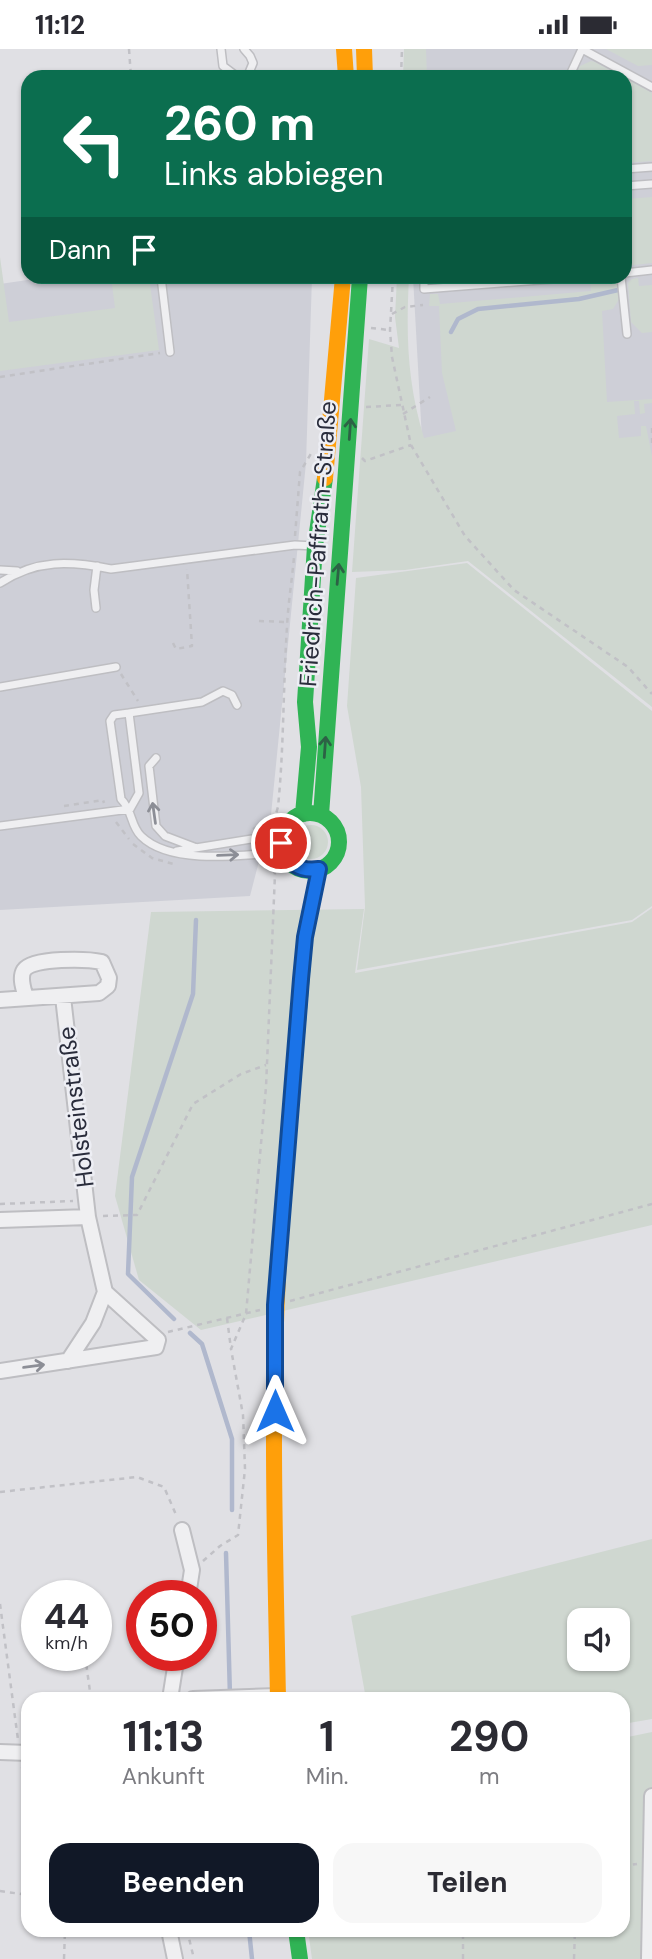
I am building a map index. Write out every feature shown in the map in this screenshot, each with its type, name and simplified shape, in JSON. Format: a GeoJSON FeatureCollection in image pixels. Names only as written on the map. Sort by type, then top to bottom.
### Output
{"type":"FeatureCollection","features":[{"type":"Feature","properties":{"kind":"main road"},"geometry":{"type":"LineString","coordinates":[[344,49],[346,70]]}},
{"type":"Feature","properties":{"kind":"main road"},"geometry":{"type":"LineString","coordinates":[[364,49],[365,70]]}},
{"type":"Feature","properties":{"kind":"main road","name":"Friedrich-Paffrath-Straße"},"geometry":{"type":"LineString","coordinates":[[303,814],[309,747],[305,702],[315,547],[328,453],[342,284]]}},
{"type":"Feature","properties":{"kind":"main road","name":"Friedrich-Paffrath-Straße"},"geometry":{"type":"LineString","coordinates":[[321,815],[359,284]]}},
{"type":"Feature","properties":{"kind":"main road"},"geometry":{"type":"LineString","coordinates":[[303,814],[321,815],[334,825],[339,842],[333,859],[319,869],[302,869],[294,865],[283,852],[282,834],[287,825],[303,814]]}},
{"type":"Feature","properties":{"kind":"main road"},"geometry":{"type":"LineString","coordinates":[[302,869],[301,908],[305,937]]}},
{"type":"Feature","properties":{"kind":"main road"},"geometry":{"type":"LineString","coordinates":[[278,1692],[275,1305],[305,937],[319,869]]}},
{"type":"Feature","properties":{"kind":"main road"},"geometry":{"type":"LineString","coordinates":[[297,1937],[300,1959]]}},
{"type":"Feature","properties":{"kind":"street","name":"Holsteinstraße"},"geometry":{"type":"LineString","coordinates":[[0,1000],[99,993],[108,986],[109,978],[102,962],[34,962],[24,970],[22,981],[26,998]]}},
{"type":"Feature","properties":{"kind":"street","name":"Holsteinstraße"},"geometry":{"type":"LineString","coordinates":[[63,997],[88,1217],[105,1292]]}},
{"type":"Feature","properties":{"kind":"street"},"geometry":{"type":"LineString","coordinates":[[0,1220],[88,1217]]}},
{"type":"Feature","properties":{"kind":"street"},"geometry":{"type":"LineString","coordinates":[[0,1371],[153,1349],[158,1340],[105,1292],[93,1322],[68,1361]]}},
{"type":"Feature","properties":{"kind":"street"},"geometry":{"type":"LineString","coordinates":[[182,1529],[192,1570],[190,1580]]}},
{"type":"Feature","properties":{"kind":"street"},"geometry":{"type":"LineString","coordinates":[[171,1692],[174,1671]]}},
{"type":"Feature","properties":{"kind":"street"},"geometry":{"type":"LineString","coordinates":[[0,1752],[21,1753]]}},
{"type":"Feature","properties":{"kind":"street"},"geometry":{"type":"LineString","coordinates":[[649,1959],[652,1796]]}},
{"type":"Feature","properties":{"kind":"street"},"geometry":{"type":"LineString","coordinates":[[171,1937],[176,1959]]}},
{"type":"Feature","properties":{"kind":"lane"},"geometry":{"type":"LineString","coordinates":[[221,49],[223,66],[228,70]]}},
{"type":"Feature","properties":{"kind":"lane"},"geometry":{"type":"LineString","coordinates":[[244,49],[253,63],[250,70]]}},
{"type":"Feature","properties":{"kind":"lane"},"geometry":{"type":"LineString","coordinates":[[572,70],[582,49],[621,70]]}},
{"type":"Feature","properties":{"kind":"lane"},"geometry":{"type":"LineString","coordinates":[[632,76],[652,87]]}},
{"type":"Feature","properties":{"kind":"lane"},"geometry":{"type":"LineString","coordinates":[[632,168],[652,167]]}},
{"type":"Feature","properties":{"kind":"lane"},"geometry":{"type":"LineString","coordinates":[[632,185],[652,184]]}},
{"type":"Feature","properties":{"kind":"lane"},"geometry":{"type":"LineString","coordinates":[[632,271],[652,270]]}},
{"type":"Feature","properties":{"kind":"lane"},"geometry":{"type":"LineString","coordinates":[[162,284],[170,352]]}},
{"type":"Feature","properties":{"kind":"lane"},"geometry":{"type":"LineString","coordinates":[[424,284],[424,289],[488,284]]}},
{"type":"Feature","properties":{"kind":"lane"},"geometry":{"type":"LineString","coordinates":[[622,284],[627,334]]}},
{"type":"Feature","properties":{"kind":"lane"},"geometry":{"type":"LineString","coordinates":[[0,570],[18,571],[48,564],[81,563],[111,569],[295,545],[315,547]]}},
{"type":"Feature","properties":{"kind":"lane"},"geometry":{"type":"LineString","coordinates":[[96,608],[94,590],[97,566]]}},
{"type":"Feature","properties":{"kind":"lane"},"geometry":{"type":"LineString","coordinates":[[0,583],[18,571]]}},
{"type":"Feature","properties":{"kind":"lane"},"geometry":{"type":"LineString","coordinates":[[0,687],[116,667]]}},
{"type":"Feature","properties":{"kind":"lane"},"geometry":{"type":"LineString","coordinates":[[237,705],[232,695],[223,691],[202,702],[111,717],[121,799],[130,809],[142,838],[159,848],[193,856],[283,852]]}},
{"type":"Feature","properties":{"kind":"lane"},"geometry":{"type":"LineString","coordinates":[[129,713],[139,793],[130,809]]}},
{"type":"Feature","properties":{"kind":"lane"},"geometry":{"type":"LineString","coordinates":[[114,751],[133,748]]}},
{"type":"Feature","properties":{"kind":"lane"},"geometry":{"type":"LineString","coordinates":[[156,758],[149,766],[156,826],[165,836],[194,847]]}},
{"type":"Feature","properties":{"kind":"lane"},"geometry":{"type":"LineString","coordinates":[[136,772],[151,787]]}},
{"type":"Feature","properties":{"kind":"lane"},"geometry":{"type":"LineString","coordinates":[[0,826],[130,809]]}},
{"type":"Feature","properties":{"kind":"lane"},"geometry":{"type":"LineString","coordinates":[[173,852],[282,834]]}},
{"type":"Feature","properties":{"kind":"path"},"geometry":{"type":"LineString","coordinates":[[129,49],[130,70]]}},
{"type":"Feature","properties":{"kind":"path"},"geometry":{"type":"LineString","coordinates":[[401,70],[402,49]]}},
{"type":"Feature","properties":{"kind":"path"},"geometry":{"type":"LineString","coordinates":[[393,284],[390,330],[392,357],[411,445],[465,536],[514,590],[628,667],[652,694]]}},
{"type":"Feature","properties":{"kind":"path"},"geometry":{"type":"LineString","coordinates":[[392,314],[405,307],[423,305]]}},
{"type":"Feature","properties":{"kind":"path"},"geometry":{"type":"LineString","coordinates":[[368,328],[390,330]]}},
{"type":"Feature","properties":{"kind":"path"},"geometry":{"type":"LineString","coordinates":[[0,377],[170,352]]}},
{"type":"Feature","properties":{"kind":"path"},"geometry":{"type":"LineString","coordinates":[[403,414],[430,397]]}},
{"type":"Feature","properties":{"kind":"path"},"geometry":{"type":"LineString","coordinates":[[363,407],[401,405]]}},
{"type":"Feature","properties":{"kind":"path"},"geometry":{"type":"LineString","coordinates":[[652,428],[652,444]]}},
{"type":"Feature","properties":{"kind":"path"},"geometry":{"type":"LineString","coordinates":[[359,454],[365,461],[411,445]]}},
{"type":"Feature","properties":{"kind":"path"},"geometry":{"type":"LineString","coordinates":[[261,825],[275,817],[278,807],[284,739],[287,622],[300,472],[313,451],[328,453]]}},
{"type":"Feature","properties":{"kind":"path"},"geometry":{"type":"LineString","coordinates":[[173,643],[176,649],[192,646],[186,559]]}},
{"type":"Feature","properties":{"kind":"path"},"geometry":{"type":"LineString","coordinates":[[259,621],[287,622]]}},
{"type":"Feature","properties":{"kind":"path"},"geometry":{"type":"LineString","coordinates":[[116,667],[138,702],[140,711]]}},
{"type":"Feature","properties":{"kind":"path"},"geometry":{"type":"LineString","coordinates":[[103,800],[106,820],[119,825],[142,852],[162,862],[185,866]]}},
{"type":"Feature","properties":{"kind":"path"},"geometry":{"type":"LineString","coordinates":[[231,1349],[246,1314],[266,1065],[275,873],[274,869],[263,862]]}},
{"type":"Feature","properties":{"kind":"path"},"geometry":{"type":"LineString","coordinates":[[88,1217],[137,1215],[193,1104],[241,1074],[266,1065]]}},
{"type":"Feature","properties":{"kind":"path"},"geometry":{"type":"LineString","coordinates":[[0,1204],[81,1201]]}},
{"type":"Feature","properties":{"kind":"path"},"geometry":{"type":"LineString","coordinates":[[153,1334],[246,1314],[652,1204]]}},
{"type":"Feature","properties":{"kind":"path"},"geometry":{"type":"LineString","coordinates":[[192,1570],[220,1546],[238,1535],[245,1469],[244,1429],[227,1318]]}},
{"type":"Feature","properties":{"kind":"path"},"geometry":{"type":"LineString","coordinates":[[0,1492],[137,1477],[164,1487],[182,1529]]}},
{"type":"Feature","properties":{"kind":"path"},"geometry":{"type":"LineString","coordinates":[[0,1604],[21,1734]]}},
{"type":"Feature","properties":{"kind":"path"},"geometry":{"type":"LineString","coordinates":[[87,1671],[90,1692]]}},
{"type":"Feature","properties":{"kind":"path"},"geometry":{"type":"LineString","coordinates":[[0,1891],[21,1894]]}},
{"type":"Feature","properties":{"kind":"path"},"geometry":{"type":"LineString","coordinates":[[64,1959],[65,1937]]}},
{"type":"Feature","properties":{"kind":"path"},"geometry":{"type":"LineString","coordinates":[[189,1937],[194,1959]]}},
{"type":"Feature","properties":{"kind":"path"},"geometry":{"type":"LineString","coordinates":[[463,1937],[463,1959]]}},
{"type":"Feature","properties":{"kind":"path"},"geometry":{"type":"LineString","coordinates":[[574,1959],[575,1937]]}},
{"type":"Feature","properties":{"kind":"shaded area"},"geometry":{"type":"Polygon","coordinates":[[[404,49],[426,49],[427,70],[403,70],[404,49]]]}},
{"type":"Feature","properties":{"kind":"shaded area"},"geometry":{"type":"Polygon","coordinates":[[[415,49],[652,49],[652,506],[422,439],[413,284],[632,284],[632,70],[415,70],[415,49]]]}},
{"type":"Feature","properties":{"kind":"shaded area"},"geometry":{"type":"Polygon","coordinates":[[[606,49],[652,49],[652,65],[638,66],[606,49]]]}},
{"type":"Feature","properties":{"kind":"shaded area"},"geometry":{"type":"Polygon","coordinates":[[[591,61],[609,70],[578,70],[580,66],[591,61]]]}},
{"type":"Feature","properties":{"kind":"shaded area"},"geometry":{"type":"Polygon","coordinates":[[[632,82],[652,93],[652,161],[632,162],[632,82]]]}},
{"type":"Feature","properties":{"kind":"shaded area"},"geometry":{"type":"Polygon","coordinates":[[[652,197],[652,263],[632,265],[632,198],[652,197]]]}},
{"type":"Feature","properties":{"kind":"shaded area"},"geometry":{"type":"Polygon","coordinates":[[[0,257],[9,322],[115,308],[112,284],[150,284],[159,350],[0,371],[0,257]]]}},
{"type":"Feature","properties":{"kind":"shaded area"},"geometry":{"type":"Polygon","coordinates":[[[638,278],[639,286],[652,285],[652,332],[642,333],[631,322],[628,284],[632,284],[632,279],[638,278]]]}},
{"type":"Feature","properties":{"kind":"shaded area"},"geometry":{"type":"Polygon","coordinates":[[[21,281],[21,284],[312,284],[306,463],[271,815],[250,896],[0,910],[0,284],[21,281]]]}},
{"type":"Feature","properties":{"kind":"shaded area"},"geometry":{"type":"Polygon","coordinates":[[[397,284],[409,284],[409,358],[414,397],[424,438],[456,431],[442,373],[439,306],[429,306],[430,294],[438,294],[440,304],[591,291],[590,284],[620,284],[621,296],[613,309],[602,311],[607,402],[652,399],[652,403],[644,404],[645,413],[640,414],[639,401],[634,401],[635,414],[617,416],[619,438],[641,436],[641,426],[646,426],[652,456],[652,707],[468,561],[405,570],[352,572],[369,339],[399,348],[395,317],[397,284]]]}},
{"type":"Feature","properties":{"kind":"shaded area"},"geometry":{"type":"Polygon","coordinates":[[[467,563],[652,711],[652,906],[632,920],[357,970],[365,907],[361,787],[347,706],[356,578],[467,563]]]}},
{"type":"Feature","properties":{"kind":"shaded area"},"geometry":{"type":"Polygon","coordinates":[[[311,825],[323,830],[328,842],[323,854],[311,859],[299,854],[294,842],[299,830],[311,825]]]}},
{"type":"Feature","properties":{"kind":"shaded area"},"geometry":{"type":"Polygon","coordinates":[[[652,908],[652,1225],[201,1330],[139,1280],[115,1196],[151,912],[364,909],[355,973],[632,922],[652,908]]]}},
{"type":"Feature","properties":{"kind":"shaded area"},"geometry":{"type":"Polygon","coordinates":[[[652,1539],[652,1719],[630,1723],[630,1692],[365,1692],[351,1616],[652,1539]]]}},
{"type":"Feature","properties":{"kind":"shaded area"},"geometry":{"type":"Polygon","coordinates":[[[652,1732],[652,1959],[312,1959],[309,1937],[630,1937],[630,1737],[652,1732]]]}},
{"type":"Feature","properties":{"kind":"waterway"},"geometry":{"type":"LineString","coordinates":[[451,332],[458,319],[478,309],[579,299],[618,290]]}},
{"type":"Feature","properties":{"kind":"waterway"},"geometry":{"type":"LineString","coordinates":[[174,1319],[128,1274],[132,1177],[193,994],[196,920]]}},
{"type":"Feature","properties":{"kind":"waterway"},"geometry":{"type":"LineString","coordinates":[[190,1333],[202,1344],[232,1439],[232,1510]]}},
{"type":"Feature","properties":{"kind":"waterway"},"geometry":{"type":"LineString","coordinates":[[226,1553],[230,1692]]}},
{"type":"Feature","properties":{"kind":"waterway"},"geometry":{"type":"LineString","coordinates":[[250,1937],[252,1959]]}},
{"type":"Feature","properties":{"kind":"traffic: fast"},"geometry":{"type":"LineString","coordinates":[[321,815],[359,284]]}},
{"type":"Feature","properties":{"kind":"traffic: fast"},"geometry":{"type":"LineString","coordinates":[[303,814],[309,747],[305,702],[315,546],[325,478]]}},
{"type":"Feature","properties":{"kind":"traffic: fast"},"geometry":{"type":"LineString","coordinates":[[310,813],[326,818],[334,826],[339,842],[334,858],[326,866],[310,871],[294,866],[286,858],[281,842],[286,826],[294,818],[310,813]]}},
{"type":"Feature","properties":{"kind":"traffic: fast"},"geometry":{"type":"LineString","coordinates":[[282,1216],[305,937],[319,869]]}},
{"type":"Feature","properties":{"kind":"traffic: fast"},"geometry":{"type":"LineString","coordinates":[[297,1937],[300,1959]]}},
{"type":"Feature","properties":{"kind":"traffic: slow"},"geometry":{"type":"LineString","coordinates":[[344,49],[346,70]]}},
{"type":"Feature","properties":{"kind":"traffic: slow"},"geometry":{"type":"LineString","coordinates":[[364,49],[365,70]]}},
{"type":"Feature","properties":{"kind":"traffic: slow"},"geometry":{"type":"LineString","coordinates":[[325,478],[342,284]]}},
{"type":"Feature","properties":{"kind":"traffic: slow"},"geometry":{"type":"LineString","coordinates":[[278,1692],[274,1397],[282,1216]]}},
{"type":"Feature","properties":{"kind":"route"},"geometry":{"type":"LineString","coordinates":[[275,1411],[275,1305],[301,979],[305,937],[319,869],[302,869],[294,865],[283,852],[281,843]]}}]}
